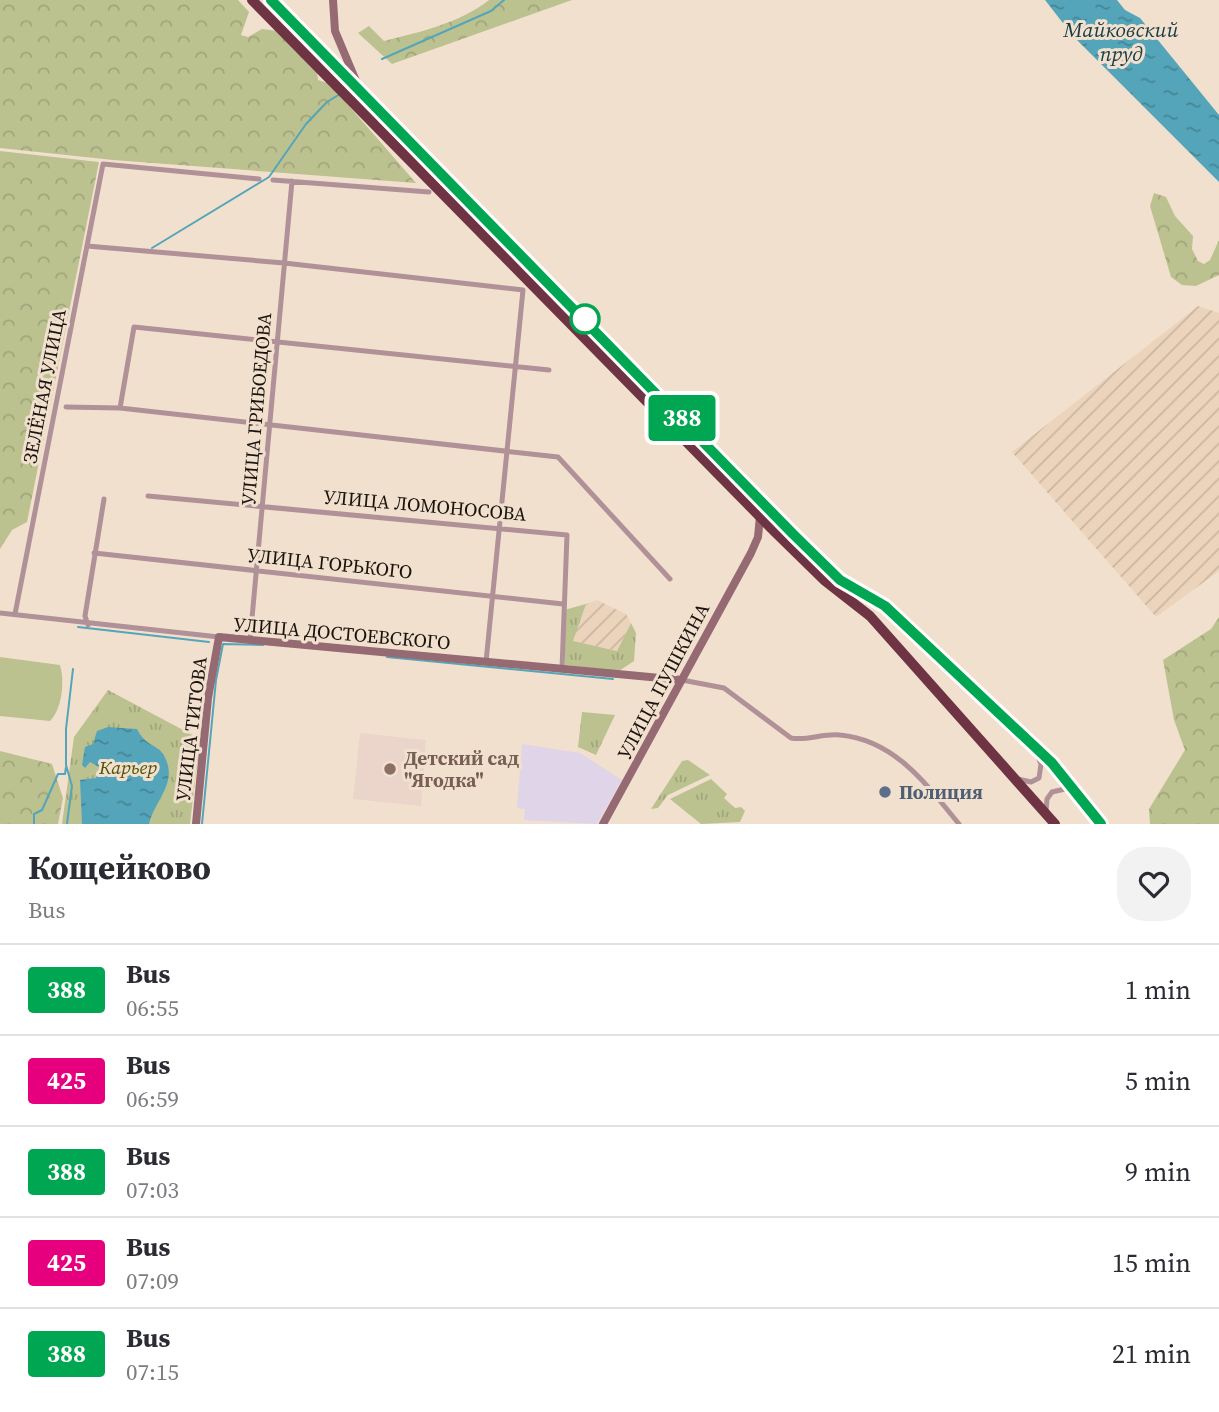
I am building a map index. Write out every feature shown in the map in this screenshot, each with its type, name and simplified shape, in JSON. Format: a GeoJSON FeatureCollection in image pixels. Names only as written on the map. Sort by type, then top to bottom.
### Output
{"type":"FeatureCollection","features":[{"type":"Feature","properties":{"kind":"highway"},"geometry":{"type":"LineString","coordinates":[[252,0],[775,532],[824,580],[870,616],[1053,822]]}},
{"type":"Feature","properties":{"kind":"highway"},"geometry":{"type":"LineString","coordinates":[[271,0],[840,580],[885,606],[1034,747],[1078,793],[1101,824]]}},
{"type":"Feature","properties":{"kind":"street"},"geometry":{"type":"LineString","coordinates":[[333,0],[335,32],[359,88]]}},
{"type":"Feature","properties":{"kind":"street","name":"ЗЕЛЁНАЯ УЛИЦА"},"geometry":{"type":"LineString","coordinates":[[15,614],[103,164],[259,179]]}},
{"type":"Feature","properties":{"kind":"street"},"geometry":{"type":"LineString","coordinates":[[273,180],[429,192]]}},
{"type":"Feature","properties":{"kind":"street","name":"УЛИЦА ГРИБОЕДОВА"},"geometry":{"type":"LineString","coordinates":[[250,640],[292,181]]}},
{"type":"Feature","properties":{"kind":"street"},"geometry":{"type":"LineString","coordinates":[[87,246],[284,263],[523,290],[486,662]]}},
{"type":"Feature","properties":{"kind":"street"},"geometry":{"type":"LineString","coordinates":[[120,408],[135,327],[549,370]]}},
{"type":"Feature","properties":{"kind":"street"},"geometry":{"type":"LineString","coordinates":[[66,407],[120,408],[269,426],[506,449],[558,457],[670,579]]}},
{"type":"Feature","properties":{"kind":"street","name":"УЛИЦА ЛОМОНОСОВА"},"geometry":{"type":"LineString","coordinates":[[148,496],[567,535],[562,669]]}},
{"type":"Feature","properties":{"kind":"street"},"geometry":{"type":"LineString","coordinates":[[88,625],[85,616],[93,553],[104,499]]}},
{"type":"Feature","properties":{"kind":"street"},"geometry":{"type":"LineString","coordinates":[[751,553],[758,537],[760,516]]}},
{"type":"Feature","properties":{"kind":"street"},"geometry":{"type":"LineString","coordinates":[[751,553],[761,540],[775,532]]}},
{"type":"Feature","properties":{"kind":"street","name":"УЛИЦА ГОРЬКОГО"},"geometry":{"type":"LineString","coordinates":[[93,553],[563,604]]}},
{"type":"Feature","properties":{"kind":"street","name":"УЛИЦА ПУШКИНА"},"geometry":{"type":"LineString","coordinates":[[603,824],[751,553]]}},
{"type":"Feature","properties":{"kind":"street","name":"УЛИЦА ДОСТОЕВСКОГО"},"geometry":{"type":"LineString","coordinates":[[0,613],[88,625],[682,680]]}},
{"type":"Feature","properties":{"kind":"street","name":"УЛИЦА ТИТОВА"},"geometry":{"type":"LineString","coordinates":[[196,824],[208,698],[219,637]]}},
{"type":"Feature","properties":{"kind":"street"},"geometry":{"type":"LineString","coordinates":[[682,680],[724,688],[791,738],[803,740],[839,735],[893,754],[932,789],[959,824]]}},
{"type":"Feature","properties":{"kind":"street"},"geometry":{"type":"LineString","coordinates":[[1010,774],[1027,782],[1039,778],[1041,764],[1034,747]]}},
{"type":"Feature","properties":{"kind":"street"},"geometry":{"type":"LineString","coordinates":[[1053,822],[1046,808],[1052,792],[1063,788],[1078,793]]}},
{"type":"Feature","properties":{"kind":"shaded area"},"geometry":{"type":"Polygon","coordinates":[[[1198,306],[1219,313],[1219,571],[1156,617],[1012,452],[1198,306]]]}},
{"type":"Feature","properties":{"kind":"shaded area"},"geometry":{"type":"Polygon","coordinates":[[[597,600],[626,614],[631,623],[617,651],[572,641],[586,604],[597,600]]]}},
{"type":"Feature","properties":{"kind":"shaded area","name":"Детский сад \"Ягодка\""},"geometry":{"type":"Polygon","coordinates":[[[360,733],[426,740],[421,806],[353,799],[360,733]]]}},
{"type":"Feature","properties":{"kind":"shaded area"},"geometry":{"type":"Polygon","coordinates":[[[522,744],[580,753],[622,780],[597,824],[524,820],[525,809],[517,808],[522,744]]]}},
{"type":"Feature","properties":{"kind":"green space"},"geometry":{"type":"Polygon","coordinates":[[[0,0],[238,0],[249,12],[241,35],[248,37],[262,29],[278,31],[317,70],[318,80],[330,84],[416,183],[113,160],[0,148],[0,0]]]}},
{"type":"Feature","properties":{"kind":"green space"},"geometry":{"type":"Polygon","coordinates":[[[489,0],[572,0],[392,64],[358,33],[369,26],[384,41],[398,38],[453,21],[489,0]]]}},
{"type":"Feature","properties":{"kind":"green space"},"geometry":{"type":"Polygon","coordinates":[[[0,151],[99,162],[27,522],[12,530],[0,549],[0,151]]]}},
{"type":"Feature","properties":{"kind":"green space"},"geometry":{"type":"Polygon","coordinates":[[[1154,193],[1166,197],[1175,216],[1193,236],[1192,249],[1198,261],[1204,264],[1210,260],[1219,240],[1219,275],[1196,286],[1182,285],[1171,277],[1150,206],[1154,193]]]}},
{"type":"Feature","properties":{"kind":"green space"},"geometry":{"type":"Polygon","coordinates":[[[586,604],[573,641],[617,651],[631,623],[636,633],[634,661],[619,671],[565,665],[564,610],[586,604]]]}},
{"type":"Feature","properties":{"kind":"green space"},"geometry":{"type":"Polygon","coordinates":[[[1219,617],[1219,824],[1150,824],[1149,809],[1185,750],[1174,720],[1163,660],[1211,629],[1219,617]]]}},
{"type":"Feature","properties":{"kind":"green space"},"geometry":{"type":"Polygon","coordinates":[[[0,657],[60,665],[61,694],[50,721],[0,716],[0,657]]]}},
{"type":"Feature","properties":{"kind":"green space","name":"Карьер"},"geometry":{"type":"Polygon","coordinates":[[[108,690],[200,739],[190,824],[62,824],[74,737],[108,690]]]}},
{"type":"Feature","properties":{"kind":"green space"},"geometry":{"type":"Polygon","coordinates":[[[582,712],[615,715],[596,755],[578,747],[582,712]]]}},
{"type":"Feature","properties":{"kind":"green space"},"geometry":{"type":"Polygon","coordinates":[[[0,751],[52,764],[63,798],[58,824],[0,824],[0,751]]]}},
{"type":"Feature","properties":{"kind":"green space"},"geometry":{"type":"Polygon","coordinates":[[[688,760],[710,775],[668,795],[658,808],[651,809],[682,761],[688,760]]]}},
{"type":"Feature","properties":{"kind":"green space"},"geometry":{"type":"Polygon","coordinates":[[[711,779],[727,794],[724,798],[735,808],[741,807],[745,811],[740,822],[701,824],[670,799],[711,779]]]}},
{"type":"Feature","properties":{"kind":"water","name":"Майковский пруд"},"geometry":{"type":"Polygon","coordinates":[[[1045,0],[1117,0],[1125,10],[1140,18],[1219,115],[1219,182],[1073,36],[1045,0]]]}},
{"type":"Feature","properties":{"kind":"water"},"geometry":{"type":"Polygon","coordinates":[[[108,727],[137,729],[144,739],[161,751],[168,764],[168,782],[149,824],[82,824],[80,780],[96,778],[99,767],[90,762],[85,768],[82,765],[85,747],[93,744],[97,731],[108,727]]]}},
{"type":"Feature","properties":{"kind":"waterway"},"geometry":{"type":"LineString","coordinates":[[382,59],[491,11],[504,0]]}},
{"type":"Feature","properties":{"kind":"waterway"},"geometry":{"type":"LineString","coordinates":[[152,248],[269,177],[306,124],[327,102],[340,94]]}},
{"type":"Feature","properties":{"kind":"waterway"},"geometry":{"type":"LineString","coordinates":[[78,627],[209,642]]}},
{"type":"Feature","properties":{"kind":"waterway"},"geometry":{"type":"LineString","coordinates":[[202,824],[216,680],[223,644],[263,645]]}},
{"type":"Feature","properties":{"kind":"waterway"},"geometry":{"type":"LineString","coordinates":[[387,657],[613,679]]}},
{"type":"Feature","properties":{"kind":"waterway"},"geometry":{"type":"LineString","coordinates":[[67,824],[72,786],[66,765],[66,729],[73,669]]}},
{"type":"Feature","properties":{"kind":"waterway"},"geometry":{"type":"LineString","coordinates":[[34,824],[34,814],[42,810],[58,774],[65,774],[66,767]]}},
{"type":"Feature","properties":{"kind":"bus line","name":"388"},"geometry":{"type":"LineString","coordinates":[[271,0],[510,241],[793,534],[840,580],[885,606],[1052,763],[1101,824]]}},
{"type":"Feature","properties":{"kind":"place","name":"Детский сад \"Ягодка\""},"geometry":{"type":"Point","coordinates":[390,769]}},
{"type":"Feature","properties":{"kind":"place","name":"Полиция"},"geometry":{"type":"Point","coordinates":[885,792]}}]}
